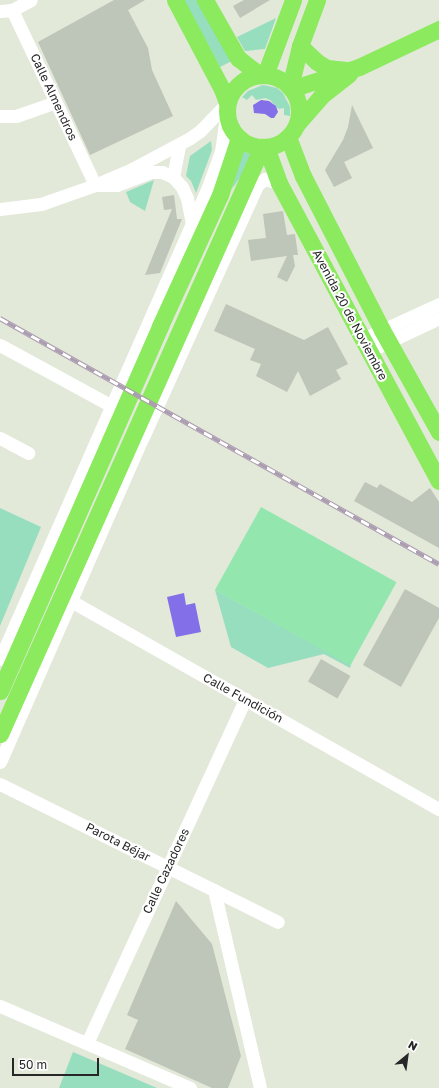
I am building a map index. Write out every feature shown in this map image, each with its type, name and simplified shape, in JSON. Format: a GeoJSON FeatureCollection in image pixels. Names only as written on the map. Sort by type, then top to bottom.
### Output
{"type":"FeatureCollection","features":[{"type":"Feature","properties":{"kind":"main road"},"geometry":{"type":"LineString","coordinates":[[175,0],[222,89],[227,109],[228,124],[239,138],[251,145],[264,147],[282,142],[321,96],[353,69]]}},
{"type":"Feature","properties":{"kind":"main road"},"geometry":{"type":"LineString","coordinates":[[205,0],[238,58],[262,75]]}},
{"type":"Feature","properties":{"kind":"main road"},"geometry":{"type":"LineString","coordinates":[[262,75],[293,0]]}},
{"type":"Feature","properties":{"kind":"main road"},"geometry":{"type":"LineString","coordinates":[[290,88],[300,46],[317,0]]}},
{"type":"Feature","properties":{"kind":"main road"},"geometry":{"type":"LineString","coordinates":[[290,88],[353,69],[439,29]]}},
{"type":"Feature","properties":{"kind":"main road"},"geometry":{"type":"LineString","coordinates":[[300,46],[317,62],[327,68],[353,69]]}},
{"type":"Feature","properties":{"kind":"main road"},"geometry":{"type":"LineString","coordinates":[[227,109],[237,85],[244,80],[262,75],[274,77],[290,88],[295,95],[299,109],[293,130]]}},
{"type":"Feature","properties":{"kind":"main road","name":"Avenida 20 de Noviembre"},"geometry":{"type":"LineString","coordinates":[[293,130],[303,176],[385,336],[439,432]]}},
{"type":"Feature","properties":{"kind":"main road"},"geometry":{"type":"LineString","coordinates":[[0,691],[160,326],[220,195],[239,138]]}},
{"type":"Feature","properties":{"kind":"main road"},"geometry":{"type":"LineString","coordinates":[[0,734],[236,203],[264,147]]}},
{"type":"Feature","properties":{"kind":"main road","name":"Avenida 20 de Noviembre"},"geometry":{"type":"LineString","coordinates":[[264,147],[279,183],[439,481]]}},
{"type":"Feature","properties":{"kind":"street"},"geometry":{"type":"LineString","coordinates":[[6,10],[31,0]]}},
{"type":"Feature","properties":{"kind":"street","name":"Calle Almendros"},"geometry":{"type":"LineString","coordinates":[[6,10],[56,102],[96,185]]}},
{"type":"Feature","properties":{"kind":"street"},"geometry":{"type":"LineString","coordinates":[[0,116],[16,116],[56,102]]}},
{"type":"Feature","properties":{"kind":"street"},"geometry":{"type":"LineString","coordinates":[[0,209],[41,204],[96,185],[179,145],[200,131],[227,109]]}},
{"type":"Feature","properties":{"kind":"street"},"geometry":{"type":"LineString","coordinates":[[0,659],[192,223],[221,152],[227,109]]}},
{"type":"Feature","properties":{"kind":"street"},"geometry":{"type":"LineString","coordinates":[[173,178],[179,145]]}},
{"type":"Feature","properties":{"kind":"street"},"geometry":{"type":"LineString","coordinates":[[96,185],[117,186],[151,172],[162,172],[173,178],[182,187],[187,198],[192,223]]}},
{"type":"Feature","properties":{"kind":"street"},"geometry":{"type":"LineString","coordinates":[[0,762],[258,184],[265,179],[279,183]]}},
{"type":"Feature","properties":{"kind":"street"},"geometry":{"type":"LineString","coordinates":[[366,345],[385,336],[439,304]]}},
{"type":"Feature","properties":{"kind":"street"},"geometry":{"type":"LineString","coordinates":[[385,336],[439,318]]}},
{"type":"Feature","properties":{"kind":"street"},"geometry":{"type":"LineString","coordinates":[[0,345],[114,402],[126,397],[135,399],[149,408],[153,417]]}},
{"type":"Feature","properties":{"kind":"street"},"geometry":{"type":"LineString","coordinates":[[134,357],[136,369],[144,378],[152,382],[163,382],[171,377]]}},
{"type":"Feature","properties":{"kind":"street"},"geometry":{"type":"LineString","coordinates":[[0,438],[28,453]]}},
{"type":"Feature","properties":{"kind":"street","name":"Calle Fundición"},"geometry":{"type":"LineString","coordinates":[[71,601],[439,810]]}},
{"type":"Feature","properties":{"kind":"street","name":"Calle Cazadores"},"geometry":{"type":"LineString","coordinates":[[86,1043],[245,699]]}},
{"type":"Feature","properties":{"kind":"street","name":"Parota Béjar"},"geometry":{"type":"LineString","coordinates":[[0,784],[278,922]]}},
{"type":"Feature","properties":{"kind":"street"},"geometry":{"type":"LineString","coordinates":[[214,890],[260,1088]]}},
{"type":"Feature","properties":{"kind":"street"},"geometry":{"type":"LineString","coordinates":[[0,1006],[190,1088]]}},
{"type":"Feature","properties":{"kind":"green space"},"geometry":{"type":"Polygon","coordinates":[[[184,0],[197,0],[232,61],[220,67],[184,0]]]}},
{"type":"Feature","properties":{"kind":"green space"},"geometry":{"type":"Polygon","coordinates":[[[276,18],[265,49],[245,51],[237,37],[276,18]]]}},
{"type":"Feature","properties":{"kind":"green space"},"geometry":{"type":"Polygon","coordinates":[[[263,85],[277,88],[283,93],[290,107],[290,116],[284,115],[284,108],[279,109],[270,100],[265,98],[256,100],[252,95],[247,100],[242,97],[248,91],[263,85]]]}},
{"type":"Feature","properties":{"kind":"green space"},"geometry":{"type":"Polygon","coordinates":[[[211,141],[212,150],[196,193],[191,181],[186,176],[190,156],[211,141]]]}},
{"type":"Feature","properties":{"kind":"green space"},"geometry":{"type":"Polygon","coordinates":[[[240,150],[255,156],[232,189],[240,150]]]}},
{"type":"Feature","properties":{"kind":"green space"},"geometry":{"type":"Polygon","coordinates":[[[154,180],[145,211],[130,202],[126,192],[154,180]]]}},
{"type":"Feature","properties":{"kind":"green space"},"geometry":{"type":"Polygon","coordinates":[[[261,507],[397,582],[351,665],[215,590],[261,507]]]}},
{"type":"Feature","properties":{"kind":"green space"},"geometry":{"type":"Polygon","coordinates":[[[0,508],[41,527],[0,626],[0,508]]]}},
{"type":"Feature","properties":{"kind":"green space"},"geometry":{"type":"Polygon","coordinates":[[[215,590],[351,665],[350,668],[324,654],[268,668],[231,647],[215,590]]]}},
{"type":"Feature","properties":{"kind":"green space"},"geometry":{"type":"Polygon","coordinates":[[[73,1052],[157,1088],[59,1088],[73,1052]]]}},
{"type":"Feature","properties":{"kind":"shaded area"},"geometry":{"type":"Polygon","coordinates":[[[261,100],[269,101],[276,106],[278,112],[274,118],[271,118],[265,114],[254,113],[253,105],[261,100]]]}},
{"type":"Feature","properties":{"kind":"shaded area"},"geometry":{"type":"Polygon","coordinates":[[[184,593],[186,605],[195,603],[201,632],[176,637],[167,597],[184,593]]]}},
{"type":"Feature","properties":{"kind":"building"},"geometry":{"type":"Polygon","coordinates":[[[114,0],[145,0],[128,10],[148,48],[152,70],[173,116],[90,155],[38,42],[114,0]]]}},
{"type":"Feature","properties":{"kind":"building"},"geometry":{"type":"Polygon","coordinates":[[[244,0],[270,0],[240,18],[233,6],[244,0]]]}},
{"type":"Feature","properties":{"kind":"building"},"geometry":{"type":"Polygon","coordinates":[[[352,105],[373,148],[344,162],[352,178],[334,187],[325,170],[343,140],[348,127],[352,105]]]}},
{"type":"Feature","properties":{"kind":"building"},"geometry":{"type":"Polygon","coordinates":[[[174,195],[177,219],[182,219],[160,273],[145,275],[172,209],[164,210],[162,197],[174,195]]]}},
{"type":"Feature","properties":{"kind":"building"},"geometry":{"type":"Polygon","coordinates":[[[283,211],[287,235],[295,234],[298,255],[293,255],[295,266],[287,282],[277,277],[287,256],[251,261],[248,240],[266,238],[263,214],[283,211]]]}},
{"type":"Feature","properties":{"kind":"building"},"geometry":{"type":"Polygon","coordinates":[[[226,304],[304,340],[328,327],[348,364],[336,370],[341,379],[310,396],[298,371],[287,392],[256,376],[261,364],[250,360],[255,349],[214,331],[226,304]]]}},
{"type":"Feature","properties":{"kind":"building"},"geometry":{"type":"Polygon","coordinates":[[[365,482],[377,488],[380,484],[412,502],[430,488],[439,502],[439,548],[354,501],[365,482]]]}},
{"type":"Feature","properties":{"kind":"building"},"geometry":{"type":"Polygon","coordinates":[[[405,589],[439,608],[439,618],[401,687],[363,665],[405,589]]]}},
{"type":"Feature","properties":{"kind":"building"},"geometry":{"type":"Polygon","coordinates":[[[321,659],[350,676],[337,699],[308,682],[321,659]]]}},
{"type":"Feature","properties":{"kind":"building"},"geometry":{"type":"Polygon","coordinates":[[[176,901],[212,944],[241,1056],[228,1088],[212,1088],[125,1049],[138,1020],[127,1015],[176,901]]]}},
{"type":"Feature","properties":{"kind":"railway"},"geometry":{"type":"LineString","coordinates":[[0,318],[439,564]]}}]}
